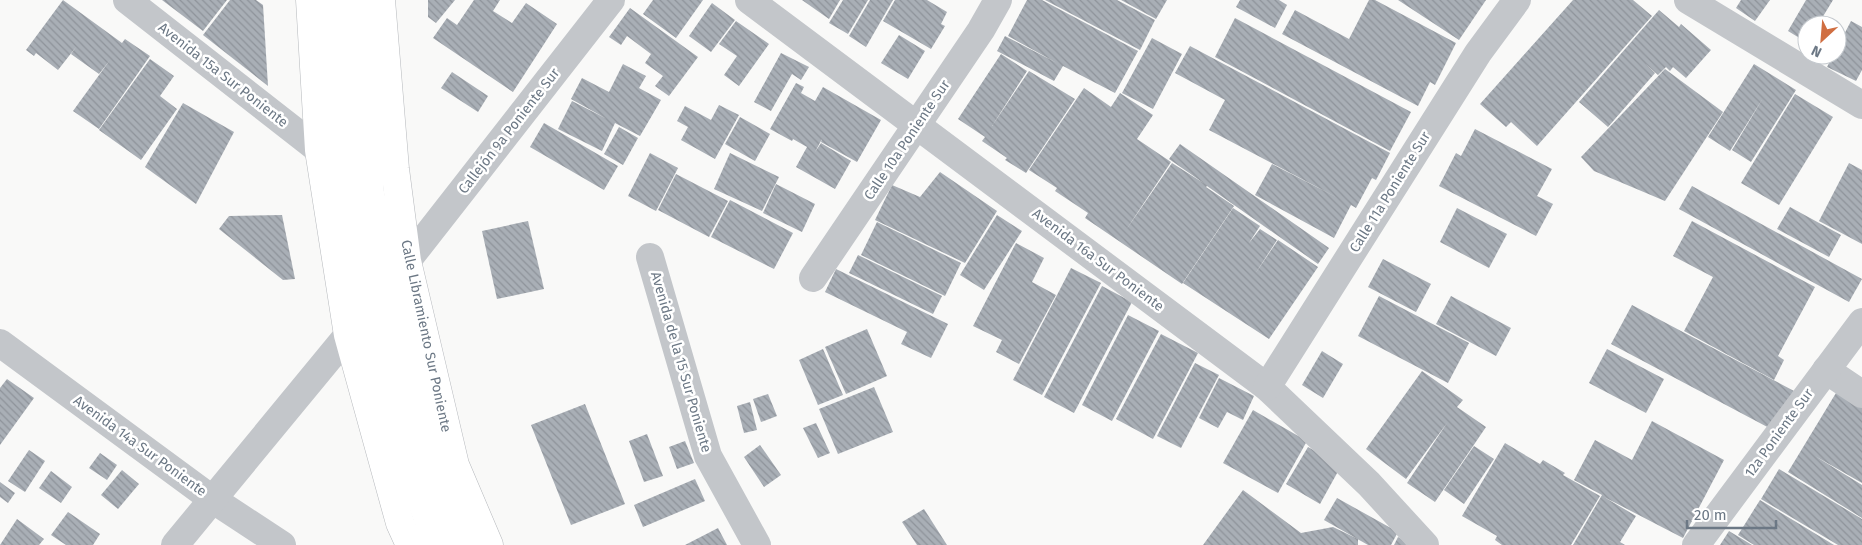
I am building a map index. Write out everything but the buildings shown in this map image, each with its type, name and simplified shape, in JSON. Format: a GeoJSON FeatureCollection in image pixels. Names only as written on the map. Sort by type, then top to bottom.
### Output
{"type":"FeatureCollection","features":[{"type":"Feature","properties":{"kind":"main road"},"geometry":{"type":"LineString","coordinates":[[310,0],[319,150],[348,335],[400,523],[410,545]]}},
{"type":"Feature","properties":{"kind":"main road"},"geometry":{"type":"LineString","coordinates":[[332,0],[350,215],[376,336],[406,457],[437,545]]}},
{"type":"Feature","properties":{"kind":"main road","name":"Calle Libramiento Sur Poniente"},"geometry":{"type":"LineString","coordinates":[[357,0],[370,193],[407,365],[433,468],[462,545]]}},
{"type":"Feature","properties":{"kind":"main road","name":"Calle Libramiento Sur Poniente"},"geometry":{"type":"LineString","coordinates":[[381,0],[394,169],[407,261],[455,465],[489,545]]}},
{"type":"Feature","properties":{"kind":"street","name":"Avenida 15a Sur Poniente"},"geometry":{"type":"LineString","coordinates":[[127,0],[319,150]]}},
{"type":"Feature","properties":{"kind":"street","name":"Callejón 9a Poniente Sur"},"geometry":{"type":"LineString","coordinates":[[407,261],[611,0]]}},
{"type":"Feature","properties":{"kind":"street","name":"Avenida 16a Sur Poniente"},"geometry":{"type":"LineString","coordinates":[[749,0],[1267,387],[1369,484],[1425,545]]}},
{"type":"Feature","properties":{"kind":"street","name":"Calle 10a Poniente Sur"},"geometry":{"type":"LineString","coordinates":[[813,278],[981,30],[998,0]]}},
{"type":"Feature","properties":{"kind":"street","name":"Calle 11a Poniente Sur"},"geometry":{"type":"LineString","coordinates":[[1267,387],[1478,53],[1517,0]]}},
{"type":"Feature","properties":{"kind":"street"},"geometry":{"type":"LineString","coordinates":[[1688,0],[1862,105]]}},
{"type":"Feature","properties":{"kind":"street","name":"Avenida de la 15 Sur Poniente"},"geometry":{"type":"LineString","coordinates":[[650,257],[708,456],[758,545]]}},
{"type":"Feature","properties":{"kind":"street","name":"12a Poniente Sur"},"geometry":{"type":"LineString","coordinates":[[1696,545],[1862,322]]}},
{"type":"Feature","properties":{"kind":"street"},"geometry":{"type":"LineString","coordinates":[[175,545],[348,335]]}},
{"type":"Feature","properties":{"kind":"street","name":"Avenida 14a Sur Poniente"},"geometry":{"type":"LineString","coordinates":[[0,343],[212,499],[282,545]]}},
{"type":"Feature","properties":{"kind":"street"},"geometry":{"type":"LineString","coordinates":[[1826,370],[1862,394]]}}]}
